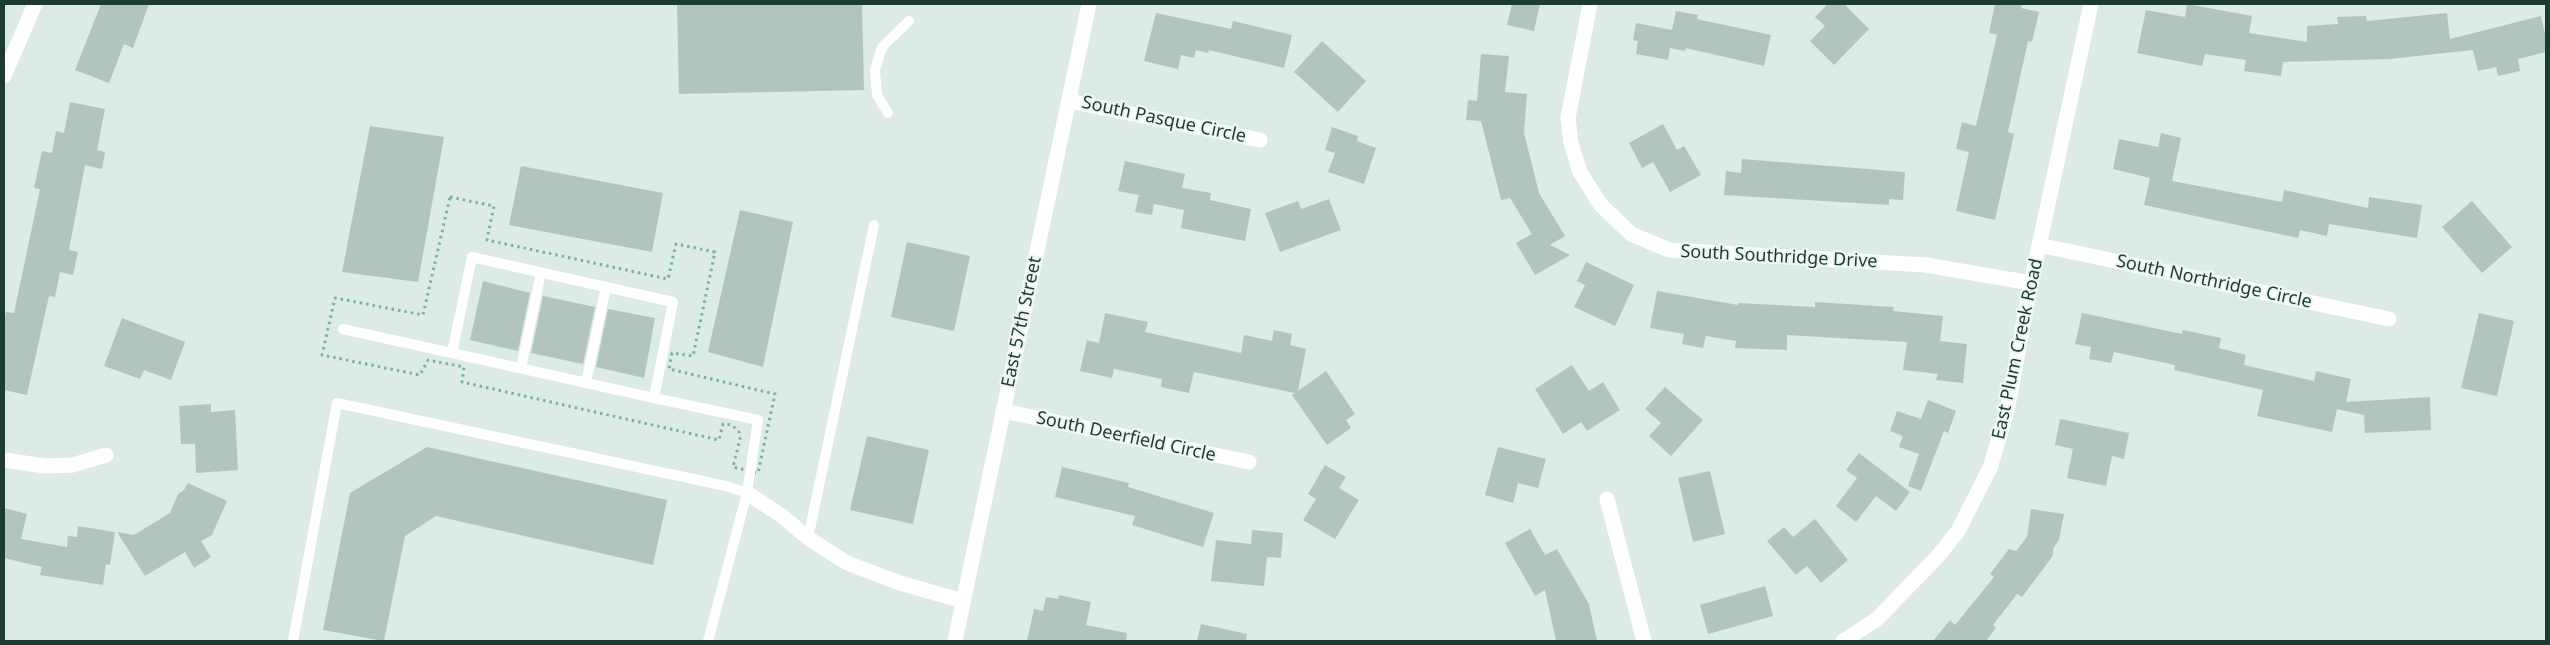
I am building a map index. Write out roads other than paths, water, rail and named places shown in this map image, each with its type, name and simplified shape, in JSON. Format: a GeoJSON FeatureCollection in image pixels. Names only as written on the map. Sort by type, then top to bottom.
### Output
{"type":"FeatureCollection","features":[{"type":"Feature","properties":{"kind":"street"},"geometry":{"type":"LineString","coordinates":[[4,76],[35,4]]}},
{"type":"Feature","properties":{"kind":"street","name":"East 57th Street"},"geometry":{"type":"LineString","coordinates":[[955,641],[1089,4]]}},
{"type":"Feature","properties":{"kind":"street","name":"South Southridge Drive"},"geometry":{"type":"LineString","coordinates":[[1590,4],[1568,118],[1571,143],[1580,172],[1600,204],[1631,234],[1668,250],[1926,265],[2031,283]]}},
{"type":"Feature","properties":{"kind":"street","name":"East Plum Creek Road"},"geometry":{"type":"LineString","coordinates":[[1843,641],[1877,619],[1918,578],[1958,531],[1990,468],[2001,437],[2031,283],[2091,4]]}},
{"type":"Feature","properties":{"kind":"street","name":"South Pasque Circle"},"geometry":{"type":"LineString","coordinates":[[1069,101],[1260,140]]}},
{"type":"Feature","properties":{"kind":"street","name":"South Northridge Circle"},"geometry":{"type":"LineString","coordinates":[[2039,245],[2389,319]]}},
{"type":"Feature","properties":{"kind":"street","name":"South Deerfield Circle"},"geometry":{"type":"LineString","coordinates":[[1003,411],[1249,462]]}},
{"type":"Feature","properties":{"kind":"street"},"geometry":{"type":"LineString","coordinates":[[4,460],[45,466],[73,465],[106,455]]}},
{"type":"Feature","properties":{"kind":"street"},"geometry":{"type":"LineString","coordinates":[[747,493],[782,516],[808,538],[848,563],[880,577],[963,601]]}},
{"type":"Feature","properties":{"kind":"street"},"geometry":{"type":"LineString","coordinates":[[1607,499],[1644,641]]}},
{"type":"Feature","properties":{"kind":"lane"},"geometry":{"type":"LineString","coordinates":[[888,113],[877,95],[876,70],[882,47],[910,21]]}},
{"type":"Feature","properties":{"kind":"lane"},"geometry":{"type":"LineString","coordinates":[[808,538],[874,225]]}},
{"type":"Feature","properties":{"kind":"lane"},"geometry":{"type":"LineString","coordinates":[[452,353],[472,257],[673,302],[654,398]]}},
{"type":"Feature","properties":{"kind":"lane"},"geometry":{"type":"LineString","coordinates":[[521,368],[541,273]]}},
{"type":"Feature","properties":{"kind":"lane"},"geometry":{"type":"LineString","coordinates":[[586,383],[606,287]]}},
{"type":"Feature","properties":{"kind":"lane"},"geometry":{"type":"LineString","coordinates":[[343,328],[758,420],[747,493],[708,641]]}},
{"type":"Feature","properties":{"kind":"lane"},"geometry":{"type":"LineString","coordinates":[[293,641],[337,403],[726,486],[747,493]]}}]}
